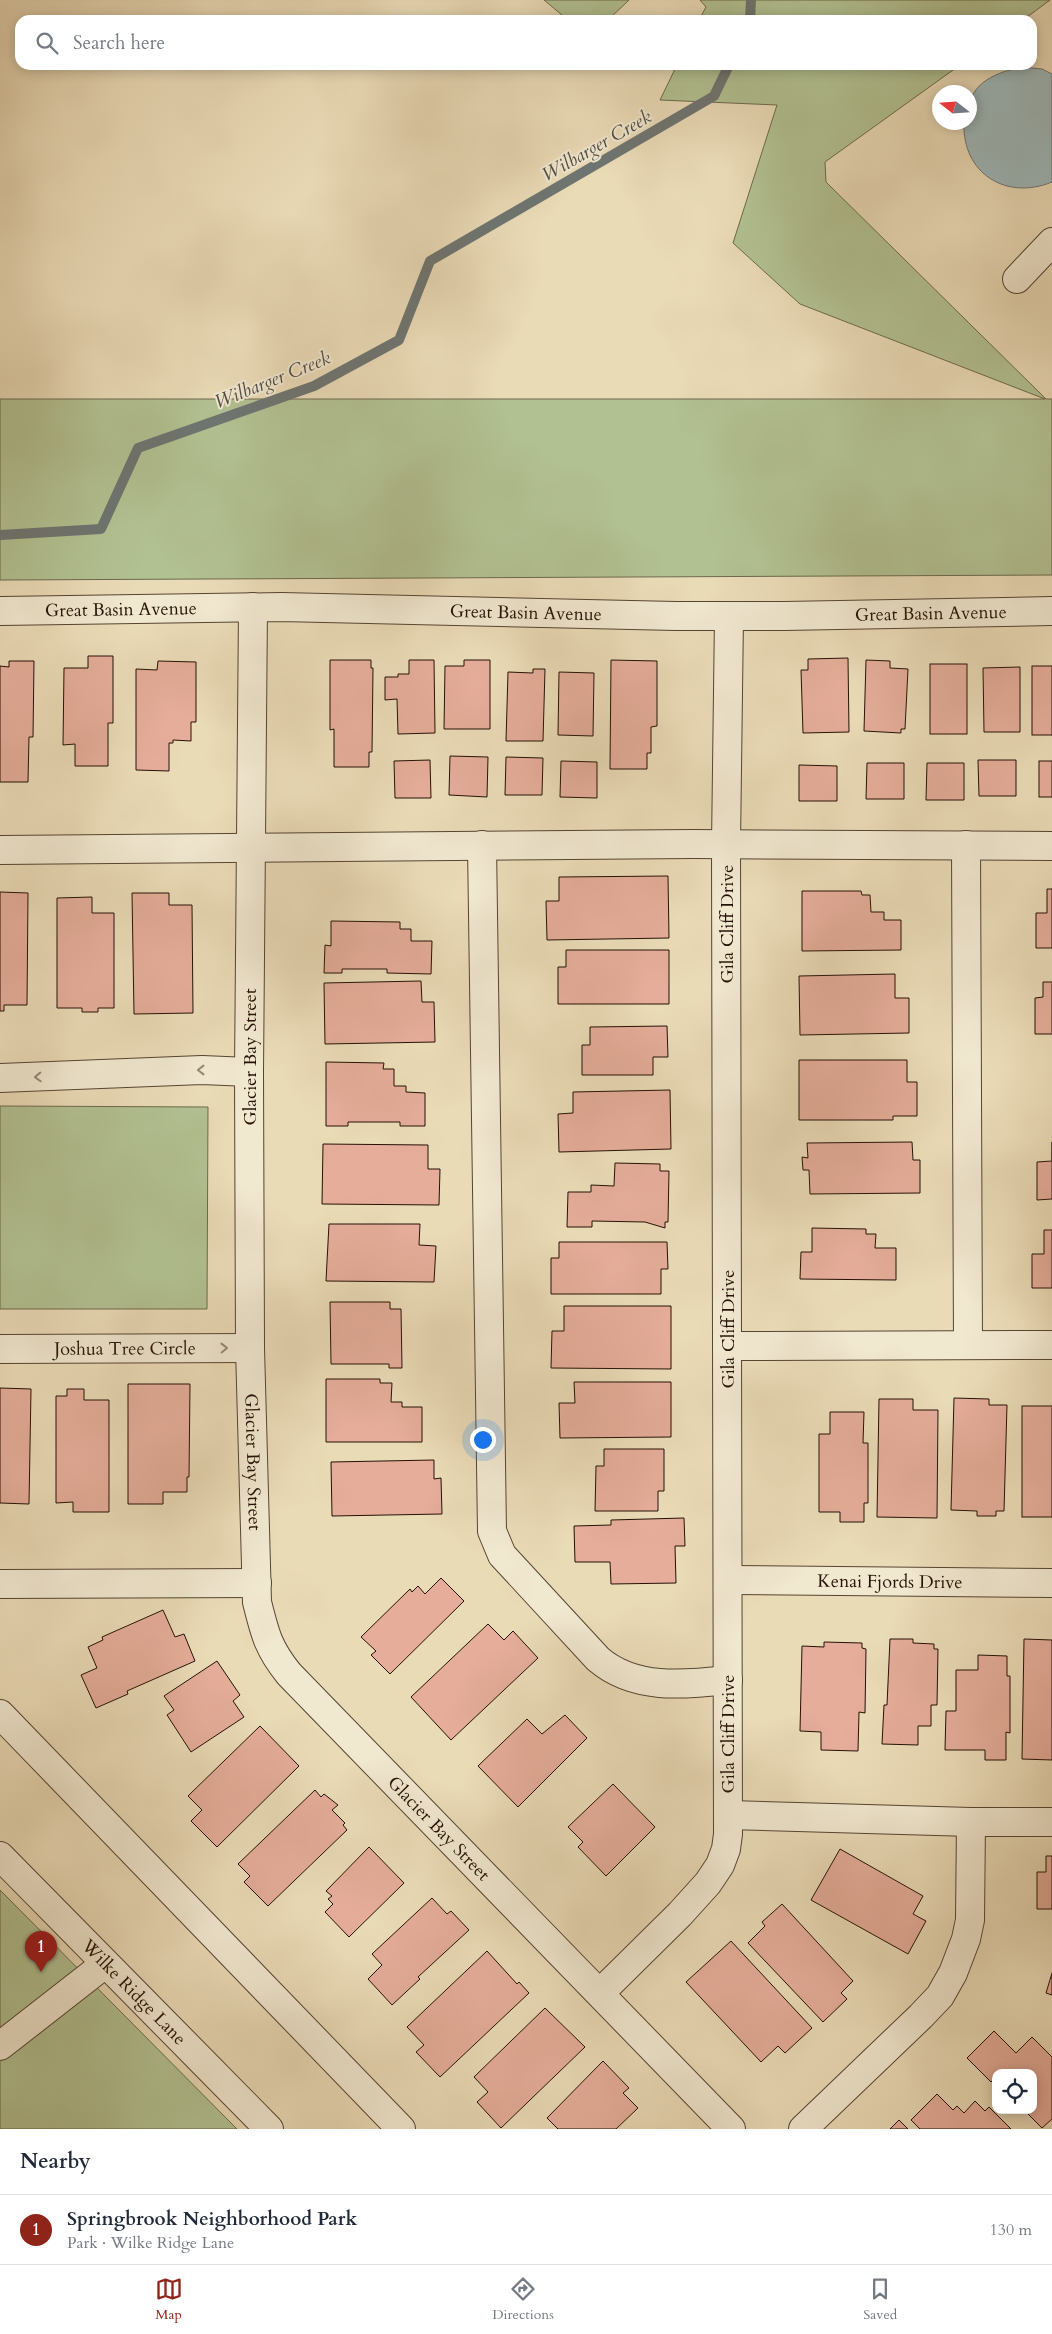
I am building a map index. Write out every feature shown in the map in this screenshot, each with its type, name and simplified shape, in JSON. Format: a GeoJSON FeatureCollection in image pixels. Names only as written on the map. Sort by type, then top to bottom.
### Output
{"type":"FeatureCollection","features":[{"type":"Feature","properties":{"kind":"street"},"geometry":{"type":"LineString","coordinates":[[1018,279],[1052,242]]}},
{"type":"Feature","properties":{"kind":"street","name":"Great Basin Avenue"},"geometry":{"type":"LineString","coordinates":[[0,611],[253,607],[729,616],[1052,611]]}},
{"type":"Feature","properties":{"kind":"street","name":"Glacier Bay Street"},"geometry":{"type":"LineString","coordinates":[[253,607],[249,1072],[250,1348],[257,1602],[265,1632],[274,1654],[289,1674],[731,2129]]}},
{"type":"Feature","properties":{"kind":"street","name":"Gila Cliff Drive"},"geometry":{"type":"LineString","coordinates":[[600,1993],[680,1914],[708,1883],[720,1865],[726,1849],[729,1815],[726,845],[729,616]]}},
{"type":"Feature","properties":{"kind":"street"},"geometry":{"type":"LineString","coordinates":[[0,850],[726,845],[1052,846]]}},
{"type":"Feature","properties":{"kind":"street"},"geometry":{"type":"LineString","coordinates":[[966,845],[968,1345]]}},
{"type":"Feature","properties":{"kind":"street"},"geometry":{"type":"LineString","coordinates":[[482,846],[492,1531],[502,1555],[598,1659],[612,1671],[642,1682],[693,1684],[728,1680]]}},
{"type":"Feature","properties":{"kind":"street"},"geometry":{"type":"LineString","coordinates":[[0,1078],[202,1070],[249,1072]]}},
{"type":"Feature","properties":{"kind":"street"},"geometry":{"type":"LineString","coordinates":[[728,1346],[1052,1346]]}},
{"type":"Feature","properties":{"kind":"street","name":"Joshua Tree Circle"},"geometry":{"type":"LineString","coordinates":[[0,1349],[250,1348]]}},
{"type":"Feature","properties":{"kind":"street","name":"Kenai Fjords Drive"},"geometry":{"type":"LineString","coordinates":[[728,1580],[1052,1583]]}},
{"type":"Feature","properties":{"kind":"street"},"geometry":{"type":"LineString","coordinates":[[0,1584],[257,1583]]}},
{"type":"Feature","properties":{"kind":"street"},"geometry":{"type":"LineString","coordinates":[[0,1714],[401,2129]]}},
{"type":"Feature","properties":{"kind":"street"},"geometry":{"type":"LineString","coordinates":[[729,1815],[971,1822],[1052,1822]]}},
{"type":"Feature","properties":{"kind":"street"},"geometry":{"type":"LineString","coordinates":[[803,2129],[921,2016],[940,1996],[953,1973],[966,1939],[970,1920],[971,1822]]}},
{"type":"Feature","properties":{"kind":"street","name":"Wilke Ridge Lane"},"geometry":{"type":"LineString","coordinates":[[0,1856],[269,2129]]}},
{"type":"Feature","properties":{"kind":"street"},"geometry":{"type":"LineString","coordinates":[[0,2046],[105,1964]]}},
{"type":"Feature","properties":{"kind":"green space"},"geometry":{"type":"Polygon","coordinates":[[[544,0],[629,0],[613,15],[562,15],[544,0]]]}},
{"type":"Feature","properties":{"kind":"green space"},"geometry":{"type":"Polygon","coordinates":[[[700,0],[1050,0],[1030,15],[702,15],[706,7],[700,0]]]}},
{"type":"Feature","properties":{"kind":"green space"},"geometry":{"type":"Polygon","coordinates":[[[675,70],[953,70],[825,162],[826,182],[1046,399],[1052,399],[1052,575],[0,580],[0,399],[1045,399],[800,304],[733,243],[777,105],[660,100],[675,70]]]}},
{"type":"Feature","properties":{"kind":"green space"},"geometry":{"type":"Polygon","coordinates":[[[0,1106],[208,1107],[207,1309],[0,1309],[0,1106]]]}},
{"type":"Feature","properties":{"kind":"green space"},"geometry":{"type":"Polygon","coordinates":[[[0,1890],[237,2129],[0,2129],[0,1890]]]}},
{"type":"Feature","properties":{"kind":"water"},"geometry":{"type":"Polygon","coordinates":[[[1037,68],[1052,74],[1052,182],[1035,187],[1019,188],[1003,185],[979,169],[970,156],[965,141],[964,130],[977,130],[977,89],[984,82],[1011,70],[1037,68]]]}},
{"type":"Feature","properties":{"kind":"building"},"geometry":{"type":"Polygon","coordinates":[[[88,656],[113,656],[113,723],[108,723],[108,766],[75,766],[75,744],[63,745],[64,668],[88,668],[88,656]]]}},
{"type":"Feature","properties":{"kind":"building"},"geometry":{"type":"Polygon","coordinates":[[[848,658],[849,732],[803,733],[801,670],[808,670],[808,659],[848,658]]]}},
{"type":"Feature","properties":{"kind":"building"},"geometry":{"type":"Polygon","coordinates":[[[330,660],[371,660],[371,668],[373,668],[372,752],[369,752],[369,767],[334,767],[334,729],[330,730],[330,660]]]}},
{"type":"Feature","properties":{"kind":"building"},"geometry":{"type":"Polygon","coordinates":[[[409,660],[434,660],[435,733],[398,734],[397,699],[385,700],[385,677],[398,677],[398,674],[409,674],[409,660]]]}},
{"type":"Feature","properties":{"kind":"building"},"geometry":{"type":"Polygon","coordinates":[[[464,660],[490,660],[490,729],[444,729],[445,666],[464,666],[464,660]]]}},
{"type":"Feature","properties":{"kind":"building"},"geometry":{"type":"Polygon","coordinates":[[[611,660],[657,661],[657,726],[651,727],[651,753],[647,753],[647,769],[610,769],[611,660]]]}},
{"type":"Feature","properties":{"kind":"building"},"geometry":{"type":"Polygon","coordinates":[[[866,660],[890,661],[890,668],[908,669],[905,729],[901,729],[901,733],[864,731],[866,660]]]}},
{"type":"Feature","properties":{"kind":"building"},"geometry":{"type":"Polygon","coordinates":[[[9,661],[34,661],[33,737],[29,737],[28,782],[0,782],[0,666],[9,667],[9,661]]]}},
{"type":"Feature","properties":{"kind":"building"},"geometry":{"type":"Polygon","coordinates":[[[158,661],[196,662],[196,722],[191,722],[191,741],[173,740],[173,743],[169,743],[169,771],[136,770],[136,669],[157,670],[158,661]]]}},
{"type":"Feature","properties":{"kind":"building"},"geometry":{"type":"Polygon","coordinates":[[[930,664],[967,664],[967,734],[930,734],[930,664]]]}},
{"type":"Feature","properties":{"kind":"building"},"geometry":{"type":"Polygon","coordinates":[[[1032,666],[1052,666],[1052,735],[1032,735],[1032,666]]]}},
{"type":"Feature","properties":{"kind":"building"},"geometry":{"type":"Polygon","coordinates":[[[1020,667],[1020,732],[984,732],[983,668],[1020,667]]]}},
{"type":"Feature","properties":{"kind":"building"},"geometry":{"type":"Polygon","coordinates":[[[533,669],[545,669],[543,741],[506,741],[508,672],[533,673],[533,669]]]}},
{"type":"Feature","properties":{"kind":"building"},"geometry":{"type":"Polygon","coordinates":[[[559,672],[594,673],[593,736],[558,735],[559,672]]]}},
{"type":"Feature","properties":{"kind":"building"},"geometry":{"type":"Polygon","coordinates":[[[450,756],[488,757],[487,797],[449,795],[450,756]]]}},
{"type":"Feature","properties":{"kind":"building"},"geometry":{"type":"Polygon","coordinates":[[[506,757],[543,758],[542,795],[505,795],[506,757]]]}},
{"type":"Feature","properties":{"kind":"building"},"geometry":{"type":"Polygon","coordinates":[[[430,760],[431,798],[395,798],[394,761],[430,760]]]}},
{"type":"Feature","properties":{"kind":"building"},"geometry":{"type":"Polygon","coordinates":[[[978,760],[1016,760],[1016,796],[979,796],[978,760]]]}},
{"type":"Feature","properties":{"kind":"building"},"geometry":{"type":"Polygon","coordinates":[[[561,761],[597,762],[597,798],[560,797],[561,761]]]}},
{"type":"Feature","properties":{"kind":"building"},"geometry":{"type":"Polygon","coordinates":[[[1039,761],[1052,761],[1052,797],[1039,797],[1039,761]]]}},
{"type":"Feature","properties":{"kind":"building"},"geometry":{"type":"Polygon","coordinates":[[[867,763],[904,763],[904,799],[866,799],[867,763]]]}},
{"type":"Feature","properties":{"kind":"building"},"geometry":{"type":"Polygon","coordinates":[[[927,763],[964,763],[964,800],[926,800],[927,763]]]}},
{"type":"Feature","properties":{"kind":"building"},"geometry":{"type":"Polygon","coordinates":[[[799,765],[837,766],[837,801],[799,801],[799,765]]]}},
{"type":"Feature","properties":{"kind":"building"},"geometry":{"type":"Polygon","coordinates":[[[668,876],[669,938],[547,940],[546,901],[559,901],[559,877],[668,876]]]}},
{"type":"Feature","properties":{"kind":"building"},"geometry":{"type":"Polygon","coordinates":[[[1047,889],[1052,889],[1052,948],[1036,948],[1036,913],[1047,913],[1047,889]]]}},
{"type":"Feature","properties":{"kind":"building"},"geometry":{"type":"Polygon","coordinates":[[[802,891],[861,891],[862,895],[870,895],[871,912],[884,912],[884,920],[901,920],[901,950],[802,951],[802,891]]]}},
{"type":"Feature","properties":{"kind":"building"},"geometry":{"type":"Polygon","coordinates":[[[0,892],[28,893],[27,1005],[4,1005],[4,1011],[0,1011],[0,892]]]}},
{"type":"Feature","properties":{"kind":"building"},"geometry":{"type":"Polygon","coordinates":[[[132,893],[169,893],[169,905],[192,905],[193,1013],[134,1014],[132,893]]]}},
{"type":"Feature","properties":{"kind":"building"},"geometry":{"type":"Polygon","coordinates":[[[92,897],[92,913],[114,913],[114,1008],[98,1008],[98,1012],[82,1012],[82,1008],[57,1008],[57,898],[92,897]]]}},
{"type":"Feature","properties":{"kind":"building"},"geometry":{"type":"Polygon","coordinates":[[[331,921],[400,922],[400,929],[411,929],[411,941],[432,941],[431,974],[387,973],[387,969],[342,969],[342,973],[324,973],[325,945],[331,946],[331,921]]]}},
{"type":"Feature","properties":{"kind":"building"},"geometry":{"type":"Polygon","coordinates":[[[566,950],[669,950],[669,1004],[558,1004],[558,967],[566,967],[566,950]]]}},
{"type":"Feature","properties":{"kind":"building"},"geometry":{"type":"Polygon","coordinates":[[[895,974],[895,998],[909,998],[909,1033],[800,1035],[799,976],[895,974]]]}},
{"type":"Feature","properties":{"kind":"building"},"geometry":{"type":"Polygon","coordinates":[[[421,981],[422,1002],[434,1002],[435,1042],[325,1044],[324,983],[421,981]]]}},
{"type":"Feature","properties":{"kind":"building"},"geometry":{"type":"Polygon","coordinates":[[[1043,982],[1052,982],[1052,1034],[1035,1034],[1035,998],[1043,997],[1043,982]]]}},
{"type":"Feature","properties":{"kind":"building"},"geometry":{"type":"Polygon","coordinates":[[[667,1026],[668,1057],[653,1057],[653,1075],[582,1075],[582,1045],[590,1045],[590,1027],[667,1026]]]}},
{"type":"Feature","properties":{"kind":"building"},"geometry":{"type":"Polygon","coordinates":[[[799,1060],[907,1060],[907,1082],[917,1082],[917,1116],[893,1116],[893,1120],[799,1120],[799,1060]]]}},
{"type":"Feature","properties":{"kind":"building"},"geometry":{"type":"Polygon","coordinates":[[[326,1062],[384,1063],[383,1069],[394,1069],[394,1086],[406,1086],[406,1092],[425,1093],[425,1126],[400,1126],[400,1122],[348,1122],[348,1126],[326,1126],[326,1062]]]}},
{"type":"Feature","properties":{"kind":"building"},"geometry":{"type":"Polygon","coordinates":[[[670,1090],[671,1149],[559,1152],[558,1114],[573,1113],[573,1092],[670,1090]]]}},
{"type":"Feature","properties":{"kind":"building"},"geometry":{"type":"Polygon","coordinates":[[[912,1142],[913,1160],[920,1160],[920,1193],[810,1194],[809,1170],[803,1170],[802,1157],[808,1158],[807,1143],[912,1142]]]}},
{"type":"Feature","properties":{"kind":"building"},"geometry":{"type":"Polygon","coordinates":[[[323,1144],[428,1145],[428,1169],[440,1169],[439,1205],[322,1204],[323,1144]]]}},
{"type":"Feature","properties":{"kind":"building"},"geometry":{"type":"Polygon","coordinates":[[[1052,1161],[1052,1199],[1037,1200],[1037,1162],[1052,1161]]]}},
{"type":"Feature","properties":{"kind":"building"},"geometry":{"type":"Polygon","coordinates":[[[615,1163],[660,1164],[660,1171],[669,1171],[668,1222],[665,1222],[665,1228],[645,1222],[592,1221],[592,1227],[567,1227],[568,1192],[591,1192],[591,1185],[614,1186],[615,1163]]]}},
{"type":"Feature","properties":{"kind":"building"},"geometry":{"type":"Polygon","coordinates":[[[329,1224],[420,1224],[419,1245],[436,1246],[434,1282],[326,1281],[329,1224]]]}},
{"type":"Feature","properties":{"kind":"building"},"geometry":{"type":"Polygon","coordinates":[[[812,1228],[866,1229],[866,1234],[876,1234],[875,1248],[896,1248],[896,1280],[800,1279],[801,1252],[812,1252],[812,1228]]]}},
{"type":"Feature","properties":{"kind":"building"},"geometry":{"type":"Polygon","coordinates":[[[1044,1230],[1052,1230],[1052,1288],[1032,1288],[1032,1254],[1044,1254],[1044,1230]]]}},
{"type":"Feature","properties":{"kind":"building"},"geometry":{"type":"Polygon","coordinates":[[[559,1242],[667,1242],[668,1269],[661,1269],[661,1294],[551,1294],[551,1258],[559,1258],[559,1242]]]}},
{"type":"Feature","properties":{"kind":"building"},"geometry":{"type":"Polygon","coordinates":[[[330,1302],[390,1302],[390,1309],[401,1309],[402,1368],[389,1368],[389,1364],[331,1364],[330,1302]]]}},
{"type":"Feature","properties":{"kind":"building"},"geometry":{"type":"Polygon","coordinates":[[[564,1306],[671,1306],[671,1369],[551,1368],[552,1331],[564,1331],[564,1306]]]}},
{"type":"Feature","properties":{"kind":"building"},"geometry":{"type":"Polygon","coordinates":[[[326,1379],[380,1379],[380,1383],[392,1383],[391,1402],[402,1402],[402,1407],[422,1407],[422,1442],[326,1442],[326,1379]]]}},
{"type":"Feature","properties":{"kind":"building"},"geometry":{"type":"Polygon","coordinates":[[[574,1382],[671,1382],[671,1437],[560,1438],[559,1403],[575,1403],[574,1382]]]}},
{"type":"Feature","properties":{"kind":"building"},"geometry":{"type":"Polygon","coordinates":[[[128,1384],[190,1384],[189,1477],[187,1477],[187,1492],[163,1492],[163,1504],[128,1504],[128,1384]]]}},
{"type":"Feature","properties":{"kind":"building"},"geometry":{"type":"Polygon","coordinates":[[[0,1388],[31,1389],[29,1504],[0,1503],[0,1388]]]}},
{"type":"Feature","properties":{"kind":"building"},"geometry":{"type":"Polygon","coordinates":[[[67,1389],[84,1389],[84,1400],[109,1400],[109,1512],[73,1512],[73,1502],[56,1503],[56,1396],[67,1396],[67,1389]]]}},
{"type":"Feature","properties":{"kind":"building"},"geometry":{"type":"Polygon","coordinates":[[[954,1398],[989,1399],[989,1405],[1007,1405],[1004,1511],[996,1511],[996,1516],[977,1516],[977,1511],[951,1510],[954,1398]]]}},
{"type":"Feature","properties":{"kind":"building"},"geometry":{"type":"Polygon","coordinates":[[[879,1399],[913,1399],[913,1410],[938,1410],[937,1518],[877,1517],[879,1399]]]}},
{"type":"Feature","properties":{"kind":"building"},"geometry":{"type":"Polygon","coordinates":[[[1022,1406],[1052,1406],[1052,1517],[1022,1517],[1022,1406]]]}},
{"type":"Feature","properties":{"kind":"building"},"geometry":{"type":"Polygon","coordinates":[[[830,1412],[864,1412],[863,1443],[868,1443],[868,1503],[864,1503],[864,1522],[840,1522],[840,1512],[819,1512],[819,1434],[830,1434],[830,1412]]]}},
{"type":"Feature","properties":{"kind":"building"},"geometry":{"type":"Polygon","coordinates":[[[604,1449],[664,1449],[664,1491],[658,1491],[658,1511],[595,1511],[596,1466],[604,1466],[604,1449]]]}},
{"type":"Feature","properties":{"kind":"building"},"geometry":{"type":"Polygon","coordinates":[[[434,1460],[434,1479],[441,1478],[442,1514],[332,1516],[331,1462],[434,1460]]]}},
{"type":"Feature","properties":{"kind":"building"},"geometry":{"type":"Polygon","coordinates":[[[684,1518],[685,1546],[675,1546],[676,1583],[611,1584],[610,1562],[575,1562],[574,1526],[611,1525],[611,1520],[684,1518]]]}},
{"type":"Feature","properties":{"kind":"building"},"geometry":{"type":"Polygon","coordinates":[[[441,1578],[464,1601],[390,1674],[371,1655],[376,1651],[361,1637],[410,1589],[412,1592],[418,1586],[425,1594],[441,1578]]]}},
{"type":"Feature","properties":{"kind":"building"},"geometry":{"type":"Polygon","coordinates":[[[163,1610],[175,1637],[184,1634],[195,1661],[127,1691],[128,1694],[96,1708],[81,1675],[97,1668],[88,1647],[103,1640],[102,1637],[163,1610]]]}},
{"type":"Feature","properties":{"kind":"building"},"geometry":{"type":"Polygon","coordinates":[[[488,1624],[504,1640],[513,1631],[538,1658],[451,1740],[411,1697],[488,1624]]]}},
{"type":"Feature","properties":{"kind":"building"},"geometry":{"type":"Polygon","coordinates":[[[890,1639],[913,1639],[913,1643],[934,1644],[934,1649],[938,1649],[937,1705],[931,1705],[931,1726],[918,1726],[918,1745],[882,1744],[884,1705],[887,1705],[890,1639]]]}},
{"type":"Feature","properties":{"kind":"building"},"geometry":{"type":"Polygon","coordinates":[[[1024,1639],[1052,1640],[1052,1760],[1022,1759],[1024,1639]]]}},
{"type":"Feature","properties":{"kind":"building"},"geometry":{"type":"Polygon","coordinates":[[[824,1642],[862,1643],[862,1648],[866,1649],[865,1713],[859,1712],[858,1751],[821,1750],[821,1732],[800,1731],[802,1646],[824,1647],[824,1642]]]}},
{"type":"Feature","properties":{"kind":"building"},"geometry":{"type":"Polygon","coordinates":[[[978,1655],[1007,1656],[1007,1676],[1010,1676],[1010,1733],[1006,1732],[1006,1760],[985,1760],[985,1750],[945,1750],[946,1711],[956,1711],[956,1670],[978,1670],[978,1655]]]}},
{"type":"Feature","properties":{"kind":"building"},"geometry":{"type":"Polygon","coordinates":[[[217,1661],[240,1695],[233,1701],[244,1717],[191,1752],[167,1715],[174,1710],[164,1696],[217,1661]]]}},
{"type":"Feature","properties":{"kind":"building"},"geometry":{"type":"Polygon","coordinates":[[[565,1715],[587,1738],[518,1807],[478,1766],[527,1719],[542,1734],[565,1715]]]}},
{"type":"Feature","properties":{"kind":"building"},"geometry":{"type":"Polygon","coordinates":[[[260,1726],[299,1766],[217,1847],[191,1821],[202,1810],[188,1796],[260,1726]]]}},
{"type":"Feature","properties":{"kind":"building"},"geometry":{"type":"Polygon","coordinates":[[[613,1784],[655,1827],[606,1876],[578,1847],[583,1842],[568,1827],[613,1784]]]}},
{"type":"Feature","properties":{"kind":"building"},"geometry":{"type":"Polygon","coordinates":[[[315,1790],[321,1797],[324,1794],[338,1805],[332,1810],[345,1823],[343,1825],[347,1830],[268,1906],[244,1882],[250,1876],[238,1864],[315,1790]]]}},
{"type":"Feature","properties":{"kind":"building"},"geometry":{"type":"Polygon","coordinates":[[[369,1847],[404,1883],[349,1937],[325,1912],[333,1904],[328,1899],[332,1896],[326,1891],[369,1847]]]}},
{"type":"Feature","properties":{"kind":"building"},"geometry":{"type":"Polygon","coordinates":[[[840,1849],[923,1896],[913,1914],[926,1921],[908,1954],[811,1900],[840,1849]]]}},
{"type":"Feature","properties":{"kind":"building"},"geometry":{"type":"Polygon","coordinates":[[[1046,1856],[1052,1856],[1052,1909],[1037,1909],[1037,1872],[1046,1872],[1046,1856]]]}},
{"type":"Feature","properties":{"kind":"building"},"geometry":{"type":"Polygon","coordinates":[[[432,1898],[447,1914],[451,1911],[469,1930],[418,1977],[420,1979],[392,2005],[368,1979],[382,1965],[372,1954],[432,1898]]]}},
{"type":"Feature","properties":{"kind":"building"},"geometry":{"type":"Polygon","coordinates":[[[782,1904],[853,1981],[841,1993],[847,1999],[823,2022],[748,1943],[765,1926],[762,1922],[782,1904]]]}},
{"type":"Feature","properties":{"kind":"building"},"geometry":{"type":"Polygon","coordinates":[[[731,1941],[812,2028],[785,2053],[778,2046],[761,2062],[686,1982],[731,1941]]]}},
{"type":"Feature","properties":{"kind":"building"},"geometry":{"type":"Polygon","coordinates":[[[487,1951],[517,1984],[519,1982],[529,1993],[440,2077],[416,2052],[424,2045],[407,2027],[487,1951]]]}},
{"type":"Feature","properties":{"kind":"building"},"geometry":{"type":"Polygon","coordinates":[[[1052,1973],[1052,1995],[1046,1993],[1052,1973]]]}},
{"type":"Feature","properties":{"kind":"building"},"geometry":{"type":"Polygon","coordinates":[[[545,2008],[585,2047],[501,2128],[477,2102],[488,2092],[474,2077],[545,2008]]]}},
{"type":"Feature","properties":{"kind":"building"},"geometry":{"type":"Polygon","coordinates":[[[994,2031],[1016,2053],[1032,2037],[1052,2057],[1052,2119],[1042,2128],[1028,2114],[1037,2114],[1037,2069],[992,2069],[991,2082],[967,2058],[994,2031]]]}},
{"type":"Feature","properties":{"kind":"building"},"geometry":{"type":"Polygon","coordinates":[[[603,2061],[629,2088],[623,2093],[638,2108],[616,2129],[558,2129],[547,2118],[603,2061]]]}},
{"type":"Feature","properties":{"kind":"building"},"geometry":{"type":"Polygon","coordinates":[[[937,2094],[953,2110],[957,2106],[964,2113],[975,2101],[985,2111],[989,2107],[992,2110],[992,2114],[996,2114],[1011,2129],[920,2129],[911,2120],[937,2094]]]}},
{"type":"Feature","properties":{"kind":"building"},"geometry":{"type":"Polygon","coordinates":[[[899,2120],[908,2129],[890,2129],[899,2120]]]}},
{"type":"Feature","properties":{"kind":"waterway","name":"Wilbarger Creek"},"geometry":{"type":"LineString","coordinates":[[750,15],[751,0]]}},
{"type":"Feature","properties":{"kind":"waterway","name":"Wilbarger Creek"},"geometry":{"type":"LineString","coordinates":[[0,535],[101,529],[138,448],[314,386],[399,340],[430,261],[714,96],[727,70]]}},
{"type":"Feature","properties":{"kind":"place","name":"Springbrook Neighborhood Park"},"geometry":{"type":"Point","coordinates":[41,1972]}}]}
